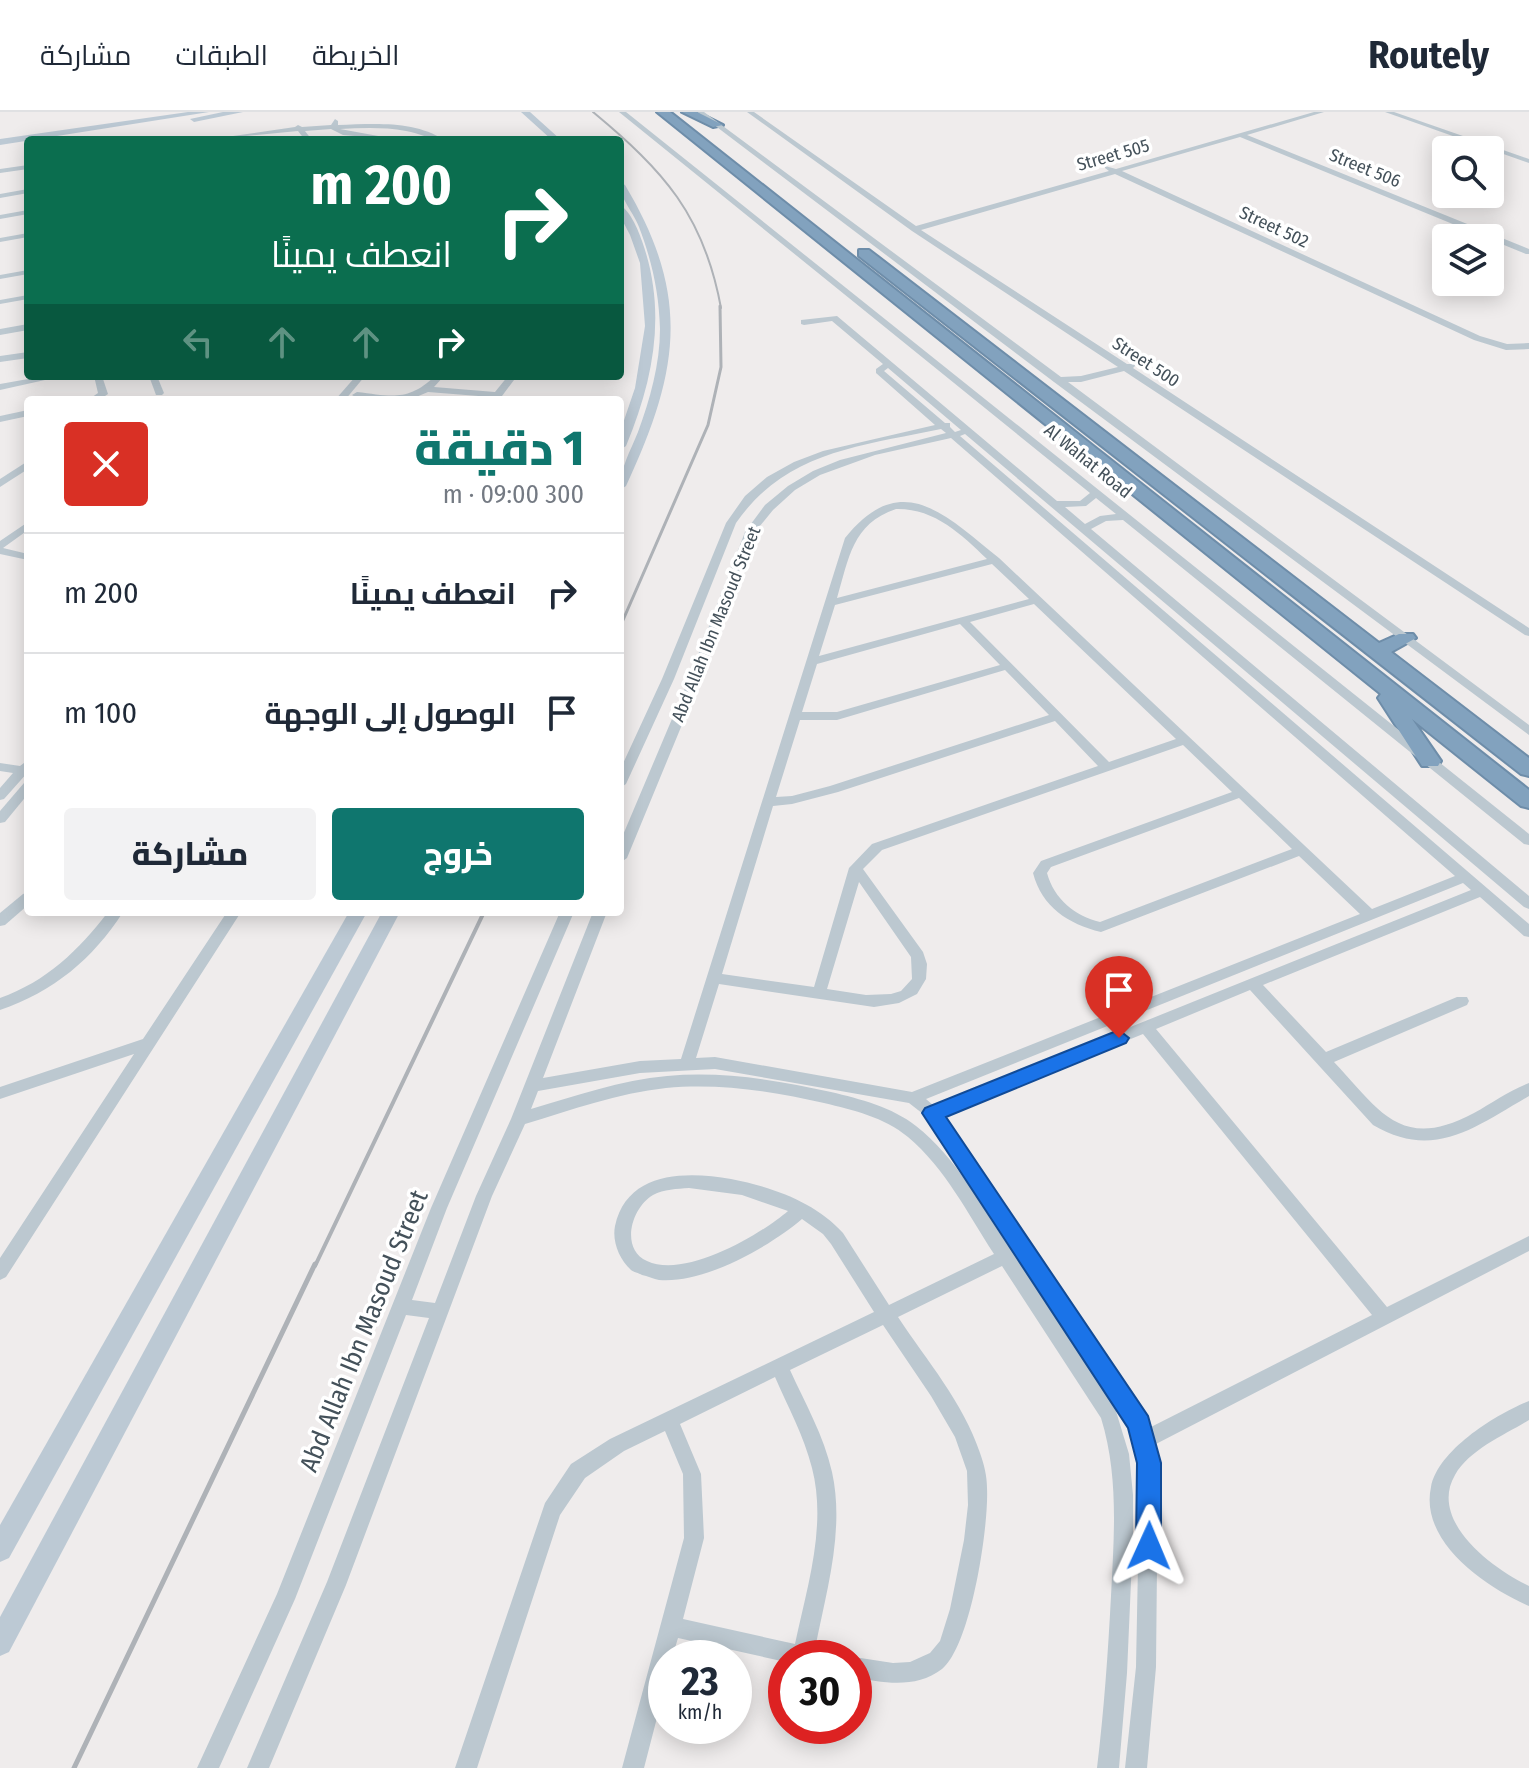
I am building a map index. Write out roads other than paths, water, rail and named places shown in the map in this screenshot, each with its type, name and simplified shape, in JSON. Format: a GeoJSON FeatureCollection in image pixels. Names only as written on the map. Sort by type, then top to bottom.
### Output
{"type":"FeatureCollection","features":[{"type":"Feature","properties":{"kind":"highway","name":"Al Wahat Road"},"geometry":{"type":"LineString","coordinates":[[663,112],[1529,801]]}},
{"type":"Feature","properties":{"kind":"highway","name":"Al Wahat Road"},"geometry":{"type":"LineString","coordinates":[[681,112],[1529,769]]}},
{"type":"Feature","properties":{"kind":"highway"},"geometry":{"type":"LineString","coordinates":[[688,112],[717,125]]}},
{"type":"Feature","properties":{"kind":"highway"},"geometry":{"type":"LineString","coordinates":[[1076,395],[1085,425]]}},
{"type":"Feature","properties":{"kind":"highway"},"geometry":{"type":"LineString","coordinates":[[1376,651],[1406,638]]}},
{"type":"Feature","properties":{"kind":"highway"},"geometry":{"type":"LineString","coordinates":[[1376,679],[1430,761]]}},
{"type":"Feature","properties":{"kind":"street"},"geometry":{"type":"LineString","coordinates":[[51,136],[205,112]]}},
{"type":"Feature","properties":{"kind":"street"},"geometry":{"type":"LineString","coordinates":[[75,136],[239,112]]}},
{"type":"Feature","properties":{"kind":"street"},"geometry":{"type":"LineString","coordinates":[[525,112],[553,136]]}},
{"type":"Feature","properties":{"kind":"street","name":"Al Wahat Road"},"geometry":{"type":"LineString","coordinates":[[622,112],[1529,841]]}},
{"type":"Feature","properties":{"kind":"street","name":"Al Wahat Road"},"geometry":{"type":"LineString","coordinates":[[700,112],[1529,731]]}},
{"type":"Feature","properties":{"kind":"street","name":"Street 500"},"geometry":{"type":"LineString","coordinates":[[750,112],[1529,633]]}},
{"type":"Feature","properties":{"kind":"street","name":"Street 500"},"geometry":{"type":"LineString","coordinates":[[759,112],[915,225]]}},
{"type":"Feature","properties":{"kind":"street","name":"Street 505"},"geometry":{"type":"LineString","coordinates":[[1234,134],[1302,112]]}},
{"type":"Feature","properties":{"kind":"street","name":"Street 505"},"geometry":{"type":"LineString","coordinates":[[915,225],[1321,112]]}},
{"type":"Feature","properties":{"kind":"street"},"geometry":{"type":"LineString","coordinates":[[1388,112],[1529,158]]}},
{"type":"Feature","properties":{"kind":"street"},"geometry":{"type":"LineString","coordinates":[[1403,112],[1529,158]]}},
{"type":"Feature","properties":{"kind":"street"},"geometry":{"type":"LineString","coordinates":[[535,119],[549,117]]}},
{"type":"Feature","properties":{"kind":"street"},"geometry":{"type":"LineString","coordinates":[[254,136],[355,120],[431,131],[437,136]]}},
{"type":"Feature","properties":{"kind":"street"},"geometry":{"type":"LineString","coordinates":[[335,121],[336,130],[366,136]]}},
{"type":"Feature","properties":{"kind":"street"},"geometry":{"type":"LineString","coordinates":[[557,125],[566,132]]}},
{"type":"Feature","properties":{"kind":"street"},"geometry":{"type":"LineString","coordinates":[[298,127],[306,136]]}},
{"type":"Feature","properties":{"kind":"street"},"geometry":{"type":"LineString","coordinates":[[420,136],[431,131]]}},
{"type":"Feature","properties":{"kind":"street","name":"Street 506"},"geometry":{"type":"LineString","coordinates":[[1234,134],[1449,224]]}},
{"type":"Feature","properties":{"kind":"street","name":"Street 506"},"geometry":{"type":"LineString","coordinates":[[1234,134],[1529,255]]}},
{"type":"Feature","properties":{"kind":"street"},"geometry":{"type":"LineString","coordinates":[[0,144],[24,140]]}},
{"type":"Feature","properties":{"kind":"street"},"geometry":{"type":"LineString","coordinates":[[0,144],[24,143]]}},
{"type":"Feature","properties":{"kind":"street"},"geometry":{"type":"LineString","coordinates":[[0,171],[24,168]]}},
{"type":"Feature","properties":{"kind":"street","name":"Street 502"},"geometry":{"type":"LineString","coordinates":[[1114,168],[1431,315]]}},
{"type":"Feature","properties":{"kind":"street"},"geometry":{"type":"LineString","coordinates":[[0,194],[24,191]]}},
{"type":"Feature","properties":{"kind":"street"},"geometry":{"type":"LineString","coordinates":[[624,192],[651,236],[663,275],[666,342],[645,434],[624,469]]}},
{"type":"Feature","properties":{"kind":"street"},"geometry":{"type":"LineString","coordinates":[[0,217],[24,213]]}},
{"type":"Feature","properties":{"kind":"street"},"geometry":{"type":"LineString","coordinates":[[624,434],[640,385],[651,305],[644,256],[626,228]]}},
{"type":"Feature","properties":{"kind":"street"},"geometry":{"type":"LineString","coordinates":[[0,240],[24,236]]}},
{"type":"Feature","properties":{"kind":"street","name":"Street 506"},"geometry":{"type":"LineString","coordinates":[[1504,246],[1529,255]]}},
{"type":"Feature","properties":{"kind":"street"},"geometry":{"type":"LineString","coordinates":[[0,277],[24,273]]}},
{"type":"Feature","properties":{"kind":"street"},"geometry":{"type":"LineString","coordinates":[[0,302],[24,298]]}},
{"type":"Feature","properties":{"kind":"street"},"geometry":{"type":"LineString","coordinates":[[1431,315],[1499,341],[1529,339]]}},
{"type":"Feature","properties":{"kind":"street"},"geometry":{"type":"LineString","coordinates":[[1431,315],[1492,344],[1529,346]]}},
{"type":"Feature","properties":{"kind":"street"},"geometry":{"type":"LineString","coordinates":[[804,322],[834,318],[1529,904]]}},
{"type":"Feature","properties":{"kind":"street"},"geometry":{"type":"LineString","coordinates":[[0,332],[24,328]]}},
{"type":"Feature","properties":{"kind":"street"},"geometry":{"type":"LineString","coordinates":[[0,359],[24,356]]}},
{"type":"Feature","properties":{"kind":"street"},"geometry":{"type":"LineString","coordinates":[[889,363],[879,371],[1529,932]]}},
{"type":"Feature","properties":{"kind":"street"},"geometry":{"type":"LineString","coordinates":[[1057,380],[1135,369]]}},
{"type":"Feature","properties":{"kind":"street"},"geometry":{"type":"LineString","coordinates":[[1076,395],[1088,386],[1135,369]]}},
{"type":"Feature","properties":{"kind":"street"},"geometry":{"type":"LineString","coordinates":[[0,387],[38,380]]}},
{"type":"Feature","properties":{"kind":"street"},"geometry":{"type":"LineString","coordinates":[[154,380],[159,393]]}},
{"type":"Feature","properties":{"kind":"street"},"geometry":{"type":"LineString","coordinates":[[344,396],[358,380]]}},
{"type":"Feature","properties":{"kind":"street"},"geometry":{"type":"LineString","coordinates":[[356,396],[370,380]]}},
{"type":"Feature","properties":{"kind":"street"},"geometry":{"type":"LineString","coordinates":[[415,396],[436,380]]}},
{"type":"Feature","properties":{"kind":"street"},"geometry":{"type":"LineString","coordinates":[[496,396],[510,380]]}},
{"type":"Feature","properties":{"kind":"street"},"geometry":{"type":"LineString","coordinates":[[428,389],[487,396]]}},
{"type":"Feature","properties":{"kind":"street"},"geometry":{"type":"LineString","coordinates":[[0,419],[24,414]]}},
{"type":"Feature","properties":{"kind":"street","name":"Abd Allah Ibn Masoud Street"},"geometry":{"type":"LineString","coordinates":[[624,773],[668,679],[731,523],[743,504],[773,478],[813,458],[959,422]]}},
{"type":"Feature","properties":{"kind":"street","name":"Abd Allah Ibn Masoud Street"},"geometry":{"type":"LineString","coordinates":[[624,848],[694,681],[750,532],[773,501],[789,487],[832,465],[970,431]]}},
{"type":"Feature","properties":{"kind":"street"},"geometry":{"type":"LineString","coordinates":[[3,468],[24,456]]}},
{"type":"Feature","properties":{"kind":"street"},"geometry":{"type":"LineString","coordinates":[[0,484],[24,467]]}},
{"type":"Feature","properties":{"kind":"street"},"geometry":{"type":"LineString","coordinates":[[1056,504],[1082,504],[1096,494]]}},
{"type":"Feature","properties":{"kind":"street"},"geometry":{"type":"LineString","coordinates":[[687,1063],[850,538],[868,518],[887,507],[915,506],[943,516],[995,560],[1369,914]]}},
{"type":"Feature","properties":{"kind":"street"},"geometry":{"type":"LineString","coordinates":[[1086,528],[1104,518],[1124,517]]}},
{"type":"Feature","properties":{"kind":"street"},"geometry":{"type":"LineString","coordinates":[[0,548],[24,528]]}},
{"type":"Feature","properties":{"kind":"street","name":"Street 500"},"geometry":{"type":"LineString","coordinates":[[1400,544],[1529,622]]}},
{"type":"Feature","properties":{"kind":"street"},"geometry":{"type":"LineString","coordinates":[[0,548],[24,556]]}},
{"type":"Feature","properties":{"kind":"street"},"geometry":{"type":"LineString","coordinates":[[831,603],[995,560]]}},
{"type":"Feature","properties":{"kind":"street"},"geometry":{"type":"LineString","coordinates":[[813,661],[1037,600]]}},
{"type":"Feature","properties":{"kind":"street"},"geometry":{"type":"LineString","coordinates":[[962,620],[1107,767]]}},
{"type":"Feature","properties":{"kind":"street"},"geometry":{"type":"LineString","coordinates":[[796,716],[837,716],[1008,666]]}},
{"type":"Feature","properties":{"kind":"street"},"geometry":{"type":"LineString","coordinates":[[769,802],[834,789],[1057,716]]}},
{"type":"Feature","properties":{"kind":"street"},"geometry":{"type":"LineString","coordinates":[[819,993],[856,868],[864,856],[893,840],[1185,740]]}},
{"type":"Feature","properties":{"kind":"street"},"geometry":{"type":"LineString","coordinates":[[0,767],[24,767]]}},
{"type":"Feature","properties":{"kind":"street"},"geometry":{"type":"LineString","coordinates":[[0,796],[6,781],[24,768]]}},
{"type":"Feature","properties":{"kind":"street"},"geometry":{"type":"LineString","coordinates":[[626,768],[655,772]]}},
{"type":"Feature","properties":{"kind":"street"},"geometry":{"type":"LineString","coordinates":[[0,819],[24,791]]}},
{"type":"Feature","properties":{"kind":"street"},"geometry":{"type":"LineString","coordinates":[[1241,793],[1046,864],[1040,873],[1042,883],[1070,917],[1084,925],[1101,927],[1301,850]]}},
{"type":"Feature","properties":{"kind":"street"},"geometry":{"type":"LineString","coordinates":[[1406,826],[1429,818]]}},
{"type":"Feature","properties":{"kind":"street"},"geometry":{"type":"LineString","coordinates":[[714,978],[892,1000],[908,994],[919,983],[922,970],[918,956],[856,868]]}},
{"type":"Feature","properties":{"kind":"street"},"geometry":{"type":"LineString","coordinates":[[519,1119],[666,1082],[795,1085],[913,1098],[1465,877]]}},
{"type":"Feature","properties":{"kind":"street"},"geometry":{"type":"LineString","coordinates":[[932,1113],[1482,891]]}},
{"type":"Feature","properties":{"kind":"street"},"geometry":{"type":"LineString","coordinates":[[0,921],[24,900]]}},
{"type":"Feature","properties":{"kind":"street"},"geometry":{"type":"LineString","coordinates":[[0,1004],[43,988],[63,974],[113,916]]}},
{"type":"Feature","properties":{"kind":"street"},"geometry":{"type":"LineString","coordinates":[[0,1272],[231,916]]}},
{"type":"Feature","properties":{"kind":"street"},"geometry":{"type":"LineString","coordinates":[[0,1549],[356,916]]}},
{"type":"Feature","properties":{"kind":"street"},"geometry":{"type":"LineString","coordinates":[[0,1643],[389,916]]}},
{"type":"Feature","properties":{"kind":"street","name":"Abd Allah Ibn Masoud Street"},"geometry":{"type":"LineString","coordinates":[[208,1768],[285,1599],[400,1306],[565,916]]}},
{"type":"Feature","properties":{"kind":"street"},"geometry":{"type":"LineString","coordinates":[[258,1768],[370,1500],[439,1311],[598,916]]}},
{"type":"Feature","properties":{"kind":"street"},"geometry":{"type":"LineString","coordinates":[[1252,983],[1379,1120],[1396,1132],[1417,1138],[1444,1133],[1529,1089]]}},
{"type":"Feature","properties":{"kind":"street"},"geometry":{"type":"LineString","coordinates":[[1323,1060],[1462,1001]]}},
{"type":"Feature","properties":{"kind":"street"},"geometry":{"type":"LineString","coordinates":[[1146,1027],[1384,1317]]}},
{"type":"Feature","properties":{"kind":"street"},"geometry":{"type":"LineString","coordinates":[[0,1093],[149,1043]]}},
{"type":"Feature","properties":{"kind":"street"},"geometry":{"type":"LineString","coordinates":[[532,1086],[687,1063],[715,1063],[867,1108],[896,1121],[922,1139],[943,1162],[1109,1414],[1120,1445],[1125,1477],[1120,1619],[1108,1768]]}},
{"type":"Feature","properties":{"kind":"street"},"geometry":{"type":"LineString","coordinates":[[913,1098],[932,1113],[1024,1248],[1131,1409],[1145,1440],[1150,1486],[1146,1667],[1136,1768]]}},
{"type":"Feature","properties":{"kind":"street"},"geometry":{"type":"LineString","coordinates":[[802,1209],[766,1237],[683,1272],[653,1273],[641,1268],[625,1249],[622,1238],[631,1206],[649,1190],[673,1181],[761,1193],[802,1209],[836,1238],[960,1428],[973,1462],[978,1498],[957,1628],[948,1650],[931,1666],[909,1675],[872,1670]]}},
{"type":"Feature","properties":{"kind":"street"},"geometry":{"type":"LineString","coordinates":[[1145,1440],[1529,1243]]}},
{"type":"Feature","properties":{"kind":"street"},"geometry":{"type":"LineString","coordinates":[[466,1768],[552,1510],[563,1489],[597,1457],[1024,1248]]}},
{"type":"Feature","properties":{"kind":"street"},"geometry":{"type":"LineString","coordinates":[[400,1306],[439,1311]]}},
{"type":"Feature","properties":{"kind":"street"},"geometry":{"type":"LineString","coordinates":[[779,1366],[819,1461],[825,1484],[824,1533],[810,1640]]}},
{"type":"Feature","properties":{"kind":"street"},"geometry":{"type":"LineString","coordinates":[[1529,1410],[1460,1456],[1447,1470],[1441,1491],[1443,1517],[1456,1544],[1485,1574],[1502,1586],[1529,1596]]}},
{"type":"Feature","properties":{"kind":"street"},"geometry":{"type":"LineString","coordinates":[[633,1768],[672,1627],[696,1516],[692,1474],[669,1420]]}},
{"type":"Feature","properties":{"kind":"street"},"geometry":{"type":"LineString","coordinates":[[672,1627],[768,1648]]}},
{"type":"Feature","properties":{"kind":"railway"},"geometry":{"type":"LineString","coordinates":[[593,112],[620,136]]}},
{"type":"Feature","properties":{"kind":"railway"},"geometry":{"type":"LineString","coordinates":[[624,139],[660,175],[692,221],[714,275],[721,308]]}},
{"type":"Feature","properties":{"kind":"railway"},"geometry":{"type":"LineString","coordinates":[[624,618],[708,425],[721,367],[720,306]]}},
{"type":"Feature","properties":{"kind":"railway"},"geometry":{"type":"LineString","coordinates":[[315,1266],[482,916]]}},
{"type":"Feature","properties":{"kind":"railway"},"geometry":{"type":"LineString","coordinates":[[74,1768],[315,1264]]}}]}
